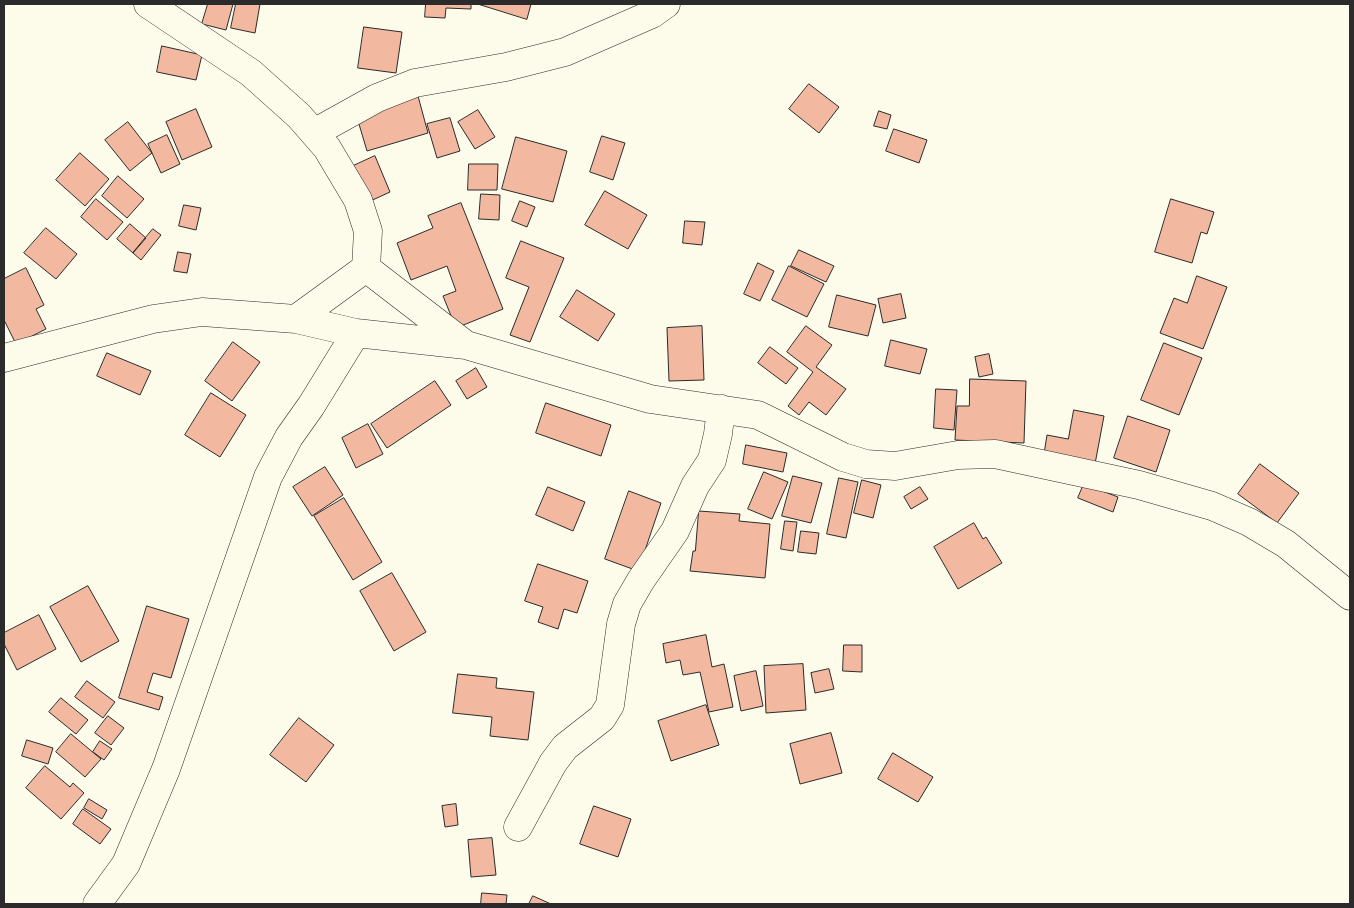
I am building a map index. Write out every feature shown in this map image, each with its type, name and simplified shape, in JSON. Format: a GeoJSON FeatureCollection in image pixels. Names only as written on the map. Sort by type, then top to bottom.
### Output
{"type":"FeatureCollection","features":[{"type":"Feature","properties":{"kind":"street"},"geometry":{"type":"LineString","coordinates":[[148,4],[251,73],[299,116],[327,148],[358,200],[368,231],[366,268]]}},
{"type":"Feature","properties":{"kind":"street"},"geometry":{"type":"LineString","coordinates":[[314,133],[378,98],[415,83],[506,67],[565,52],[652,14],[666,4]]}},
{"type":"Feature","properties":{"kind":"street"},"geometry":{"type":"LineString","coordinates":[[296,318],[366,268]]}},
{"type":"Feature","properties":{"kind":"street"},"geometry":{"type":"LineString","coordinates":[[366,268],[466,345]]}},
{"type":"Feature","properties":{"kind":"street"},"geometry":{"type":"LineString","coordinates":[[4,358],[153,319],[202,312],[296,318],[356,334],[466,345],[650,399],[758,415],[843,457],[866,464],[895,466],[958,455],[995,454],[1139,485],[1212,506],[1249,522],[1286,544],[1350,596]]}},
{"type":"Feature","properties":{"kind":"street"},"geometry":{"type":"LineString","coordinates":[[96,904],[126,864],[166,769],[268,477],[290,438],[356,334]]}},
{"type":"Feature","properties":{"kind":"street"},"geometry":{"type":"LineString","coordinates":[[518,827],[553,763],[564,747],[602,718],[610,705],[621,624],[627,604],[675,531],[695,486],[712,460],[721,410]]}},
{"type":"Feature","properties":{"kind":"building"},"geometry":{"type":"Polygon","coordinates":[[[208,4],[233,4],[226,30],[202,24],[208,4]]]}},
{"type":"Feature","properties":{"kind":"building"},"geometry":{"type":"Polygon","coordinates":[[[236,4],[260,4],[255,33],[231,28],[236,4]]]}},
{"type":"Feature","properties":{"kind":"building"},"geometry":{"type":"Polygon","coordinates":[[[426,4],[471,4],[471,9],[446,8],[445,18],[425,17],[426,4]]]}},
{"type":"Feature","properties":{"kind":"building"},"geometry":{"type":"Polygon","coordinates":[[[478,4],[531,4],[527,19],[478,4]]]}},
{"type":"Feature","properties":{"kind":"building"},"geometry":{"type":"Polygon","coordinates":[[[364,27],[402,32],[396,73],[358,68],[364,27]]]}},
{"type":"Feature","properties":{"kind":"building"},"geometry":{"type":"Polygon","coordinates":[[[162,46],[202,55],[196,80],[157,72],[162,46]]]}},
{"type":"Feature","properties":{"kind":"building"},"geometry":{"type":"Polygon","coordinates":[[[809,84],[839,107],[819,133],[789,109],[809,84]]]}},
{"type":"Feature","properties":{"kind":"building"},"geometry":{"type":"Polygon","coordinates":[[[418,96],[428,133],[367,151],[356,114],[418,96]]]}},
{"type":"Feature","properties":{"kind":"building"},"geometry":{"type":"Polygon","coordinates":[[[196,109],[212,147],[182,160],[166,122],[196,109]]]}},
{"type":"Feature","properties":{"kind":"building"},"geometry":{"type":"Polygon","coordinates":[[[478,110],[495,137],[475,149],[458,122],[478,110]]]}},
{"type":"Feature","properties":{"kind":"building"},"geometry":{"type":"Polygon","coordinates":[[[879,111],[891,115],[887,129],[874,126],[879,111]]]}},
{"type":"Feature","properties":{"kind":"building"},"geometry":{"type":"Polygon","coordinates":[[[450,118],[460,151],[437,158],[427,124],[450,118]]]}},
{"type":"Feature","properties":{"kind":"building"},"geometry":{"type":"Polygon","coordinates":[[[128,122],[152,153],[130,171],[105,140],[128,122]]]}},
{"type":"Feature","properties":{"kind":"building"},"geometry":{"type":"Polygon","coordinates":[[[894,129],[927,140],[919,163],[886,151],[894,129]]]}},
{"type":"Feature","properties":{"kind":"building"},"geometry":{"type":"Polygon","coordinates":[[[167,135],[180,164],[161,173],[148,144],[167,135]]]}},
{"type":"Feature","properties":{"kind":"building"},"geometry":{"type":"Polygon","coordinates":[[[602,136],[625,143],[613,180],[590,172],[602,136]]]}},
{"type":"Feature","properties":{"kind":"building"},"geometry":{"type":"Polygon","coordinates":[[[516,137],[567,151],[553,202],[502,189],[516,137]]]}},
{"type":"Feature","properties":{"kind":"building"},"geometry":{"type":"Polygon","coordinates":[[[80,153],[109,179],[85,206],[56,180],[80,153]]]}},
{"type":"Feature","properties":{"kind":"building"},"geometry":{"type":"Polygon","coordinates":[[[375,156],[390,192],[366,203],[351,167],[375,156]]]}},
{"type":"Feature","properties":{"kind":"building"},"geometry":{"type":"Polygon","coordinates":[[[469,164],[498,164],[497,190],[468,190],[469,164]]]}},
{"type":"Feature","properties":{"kind":"building"},"geometry":{"type":"Polygon","coordinates":[[[118,176],[144,199],[127,218],[102,196],[118,176]]]}},
{"type":"Feature","properties":{"kind":"building"},"geometry":{"type":"Polygon","coordinates":[[[605,191],[647,215],[628,249],[585,225],[605,191]]]}},
{"type":"Feature","properties":{"kind":"building"},"geometry":{"type":"Polygon","coordinates":[[[481,194],[500,195],[499,220],[479,219],[481,194]]]}},
{"type":"Feature","properties":{"kind":"building"},"geometry":{"type":"Polygon","coordinates":[[[96,199],[123,222],[107,240],[81,217],[96,199]]]}},
{"type":"Feature","properties":{"kind":"building"},"geometry":{"type":"Polygon","coordinates":[[[1171,199],[1214,212],[1207,234],[1201,232],[1192,263],[1155,252],[1171,199]]]}},
{"type":"Feature","properties":{"kind":"building"},"geometry":{"type":"Polygon","coordinates":[[[520,201],[535,207],[527,227],[512,221],[520,201]]]}},
{"type":"Feature","properties":{"kind":"building"},"geometry":{"type":"Polygon","coordinates":[[[461,203],[503,309],[456,328],[443,296],[456,291],[447,266],[411,280],[397,243],[433,228],[428,216],[461,203]]]}},
{"type":"Feature","properties":{"kind":"building"},"geometry":{"type":"Polygon","coordinates":[[[184,205],[201,208],[196,230],[179,226],[184,205]]]}},
{"type":"Feature","properties":{"kind":"building"},"geometry":{"type":"Polygon","coordinates":[[[685,221],[705,222],[702,245],[683,243],[685,221]]]}},
{"type":"Feature","properties":{"kind":"building"},"geometry":{"type":"Polygon","coordinates":[[[130,224],[146,238],[133,253],[117,239],[130,224]]]}},
{"type":"Feature","properties":{"kind":"building"},"geometry":{"type":"Polygon","coordinates":[[[46,228],[77,254],[56,279],[24,253],[46,228]]]}},
{"type":"Feature","properties":{"kind":"building"},"geometry":{"type":"Polygon","coordinates":[[[153,229],[161,235],[141,260],[133,253],[153,229]]]}},
{"type":"Feature","properties":{"kind":"building"},"geometry":{"type":"Polygon","coordinates":[[[521,241],[564,258],[530,342],[510,335],[529,287],[506,278],[521,241]]]}},
{"type":"Feature","properties":{"kind":"building"},"geometry":{"type":"Polygon","coordinates":[[[799,250],[834,266],[826,282],[791,266],[799,250]]]}},
{"type":"Feature","properties":{"kind":"building"},"geometry":{"type":"Polygon","coordinates":[[[178,252],[191,254],[187,273],[174,271],[178,252]]]}},
{"type":"Feature","properties":{"kind":"building"},"geometry":{"type":"Polygon","coordinates":[[[758,263],[774,271],[760,301],[744,294],[758,263]]]}},
{"type":"Feature","properties":{"kind":"building"},"geometry":{"type":"Polygon","coordinates":[[[789,266],[824,284],[807,317],[772,300],[789,266]]]}},
{"type":"Feature","properties":{"kind":"building"},"geometry":{"type":"Polygon","coordinates":[[[26,268],[44,305],[36,309],[46,329],[16,344],[4,320],[4,279],[26,268]]]}},
{"type":"Feature","properties":{"kind":"building"},"geometry":{"type":"Polygon","coordinates":[[[1197,276],[1227,287],[1203,349],[1160,333],[1174,298],[1187,303],[1197,276]]]}},
{"type":"Feature","properties":{"kind":"building"},"geometry":{"type":"Polygon","coordinates":[[[577,290],[615,314],[598,341],[560,317],[577,290]]]}},
{"type":"Feature","properties":{"kind":"building"},"geometry":{"type":"Polygon","coordinates":[[[901,294],[906,318],[883,323],[878,299],[901,294]]]}},
{"type":"Feature","properties":{"kind":"building"},"geometry":{"type":"Polygon","coordinates":[[[837,295],[876,305],[868,336],[829,327],[837,295]]]}},
{"type":"Feature","properties":{"kind":"building"},"geometry":{"type":"Polygon","coordinates":[[[702,326],[704,380],[669,381],[667,328],[702,326]]]}},
{"type":"Feature","properties":{"kind":"building"},"geometry":{"type":"Polygon","coordinates":[[[806,326],[832,345],[816,367],[846,389],[826,415],[809,402],[799,415],[788,406],[813,372],[787,352],[806,326]]]}},
{"type":"Feature","properties":{"kind":"building"},"geometry":{"type":"Polygon","coordinates":[[[891,340],[927,349],[920,374],[885,366],[891,340]]]}},
{"type":"Feature","properties":{"kind":"building"},"geometry":{"type":"Polygon","coordinates":[[[233,342],[260,362],[232,401],[205,381],[233,342]]]}},
{"type":"Feature","properties":{"kind":"building"},"geometry":{"type":"Polygon","coordinates":[[[1164,343],[1202,358],[1179,415],[1141,400],[1164,343]]]}},
{"type":"Feature","properties":{"kind":"building"},"geometry":{"type":"Polygon","coordinates":[[[770,347],[798,368],[786,384],[758,363],[770,347]]]}},
{"type":"Feature","properties":{"kind":"building"},"geometry":{"type":"Polygon","coordinates":[[[107,353],[151,371],[140,395],[97,376],[107,353]]]}},
{"type":"Feature","properties":{"kind":"building"},"geometry":{"type":"Polygon","coordinates":[[[989,354],[993,374],[979,377],[975,357],[989,354]]]}},
{"type":"Feature","properties":{"kind":"building"},"geometry":{"type":"Polygon","coordinates":[[[476,368],[487,387],[467,399],[456,381],[476,368]]]}},
{"type":"Feature","properties":{"kind":"building"},"geometry":{"type":"Polygon","coordinates":[[[970,379],[1026,381],[1024,443],[955,440],[957,406],[969,406],[970,379]]]}},
{"type":"Feature","properties":{"kind":"building"},"geometry":{"type":"Polygon","coordinates":[[[435,381],[451,405],[387,448],[371,424],[435,381]]]}},
{"type":"Feature","properties":{"kind":"building"},"geometry":{"type":"Polygon","coordinates":[[[936,389],[957,390],[954,430],[934,428],[936,389]]]}},
{"type":"Feature","properties":{"kind":"building"},"geometry":{"type":"Polygon","coordinates":[[[211,393],[246,415],[220,457],[185,435],[211,393]]]}},
{"type":"Feature","properties":{"kind":"building"},"geometry":{"type":"Polygon","coordinates":[[[546,403],[611,425],[601,456],[536,433],[546,403]]]}},
{"type":"Feature","properties":{"kind":"building"},"geometry":{"type":"Polygon","coordinates":[[[1074,410],[1104,416],[1095,464],[1044,454],[1047,435],[1068,439],[1074,410]]]}},
{"type":"Feature","properties":{"kind":"building"},"geometry":{"type":"Polygon","coordinates":[[[1128,416],[1170,430],[1156,472],[1114,458],[1128,416]]]}},
{"type":"Feature","properties":{"kind":"building"},"geometry":{"type":"Polygon","coordinates":[[[368,424],[383,454],[356,468],[342,438],[368,424]]]}},
{"type":"Feature","properties":{"kind":"building"},"geometry":{"type":"Polygon","coordinates":[[[746,445],[787,453],[783,472],[743,464],[746,445]]]}},
{"type":"Feature","properties":{"kind":"building"},"geometry":{"type":"Polygon","coordinates":[[[1260,464],[1299,493],[1277,523],[1238,494],[1260,464]]]}},
{"type":"Feature","properties":{"kind":"building"},"geometry":{"type":"Polygon","coordinates":[[[325,467],[343,495],[312,516],[293,487],[325,467]]]}},
{"type":"Feature","properties":{"kind":"building"},"geometry":{"type":"Polygon","coordinates":[[[764,472],[788,482],[772,519],[748,509],[764,472]]]}},
{"type":"Feature","properties":{"kind":"building"},"geometry":{"type":"Polygon","coordinates":[[[793,476],[822,483],[811,523],[782,516],[793,476]]]}},
{"type":"Feature","properties":{"kind":"building"},"geometry":{"type":"Polygon","coordinates":[[[839,478],[858,482],[846,538],[827,534],[839,478]]]}},
{"type":"Feature","properties":{"kind":"building"},"geometry":{"type":"Polygon","coordinates":[[[862,480],[881,485],[873,518],[854,513],[862,480]]]}},
{"type":"Feature","properties":{"kind":"building"},"geometry":{"type":"Polygon","coordinates":[[[1084,484],[1118,497],[1113,512],[1078,498],[1084,484]]]}},
{"type":"Feature","properties":{"kind":"building"},"geometry":{"type":"Polygon","coordinates":[[[548,487],[585,502],[573,531],[536,515],[548,487]]]}},
{"type":"Feature","properties":{"kind":"building"},"geometry":{"type":"Polygon","coordinates":[[[920,487],[928,499],[911,509],[904,497],[920,487]]]}},
{"type":"Feature","properties":{"kind":"building"},"geometry":{"type":"Polygon","coordinates":[[[629,491],[661,503],[638,571],[605,559],[629,491]]]}},
{"type":"Feature","properties":{"kind":"building"},"geometry":{"type":"Polygon","coordinates":[[[344,498],[382,562],[353,580],[314,516],[344,498]]]}},
{"type":"Feature","properties":{"kind":"building"},"geometry":{"type":"Polygon","coordinates":[[[699,511],[740,514],[739,521],[770,524],[765,578],[690,571],[693,551],[695,551],[699,511]]]}},
{"type":"Feature","properties":{"kind":"building"},"geometry":{"type":"Polygon","coordinates":[[[785,521],[797,522],[793,551],[781,549],[785,521]]]}},
{"type":"Feature","properties":{"kind":"building"},"geometry":{"type":"Polygon","coordinates":[[[974,523],[983,539],[986,537],[1002,563],[958,589],[934,547],[974,523]]]}},
{"type":"Feature","properties":{"kind":"building"},"geometry":{"type":"Polygon","coordinates":[[[801,531],[819,533],[816,554],[798,552],[801,531]]]}},
{"type":"Feature","properties":{"kind":"building"},"geometry":{"type":"Polygon","coordinates":[[[538,564],[588,581],[577,613],[564,609],[558,629],[538,622],[543,607],[525,601],[538,564]]]}},
{"type":"Feature","properties":{"kind":"building"},"geometry":{"type":"Polygon","coordinates":[[[392,573],[426,632],[394,651],[360,591],[392,573]]]}},
{"type":"Feature","properties":{"kind":"building"},"geometry":{"type":"Polygon","coordinates":[[[88,586],[119,641],[81,662],[50,607],[88,586]]]}},
{"type":"Feature","properties":{"kind":"building"},"geometry":{"type":"Polygon","coordinates":[[[147,606],[189,619],[171,678],[153,673],[147,692],[163,697],[159,710],[119,698],[147,606]]]}},
{"type":"Feature","properties":{"kind":"building"},"geometry":{"type":"Polygon","coordinates":[[[39,615],[56,649],[17,670],[4,644],[4,633],[39,615]]]}},
{"type":"Feature","properties":{"kind":"building"},"geometry":{"type":"Polygon","coordinates":[[[706,635],[712,667],[724,664],[733,707],[709,712],[700,672],[683,675],[680,660],[666,663],[663,644],[706,635]]]}},
{"type":"Feature","properties":{"kind":"building"},"geometry":{"type":"Polygon","coordinates":[[[844,645],[862,645],[862,672],[843,671],[844,645]]]}},
{"type":"Feature","properties":{"kind":"building"},"geometry":{"type":"Polygon","coordinates":[[[803,664],[806,710],[766,713],[764,666],[803,664]]]}},
{"type":"Feature","properties":{"kind":"building"},"geometry":{"type":"Polygon","coordinates":[[[829,669],[834,689],[815,693],[811,673],[829,669]]]}},
{"type":"Feature","properties":{"kind":"building"},"geometry":{"type":"Polygon","coordinates":[[[756,671],[763,706],[741,711],[734,676],[756,671]]]}},
{"type":"Feature","properties":{"kind":"building"},"geometry":{"type":"Polygon","coordinates":[[[458,674],[497,678],[496,688],[534,692],[528,740],[490,736],[492,717],[453,713],[458,674]]]}},
{"type":"Feature","properties":{"kind":"building"},"geometry":{"type":"Polygon","coordinates":[[[87,681],[115,702],[103,718],[75,697],[87,681]]]}},
{"type":"Feature","properties":{"kind":"building"},"geometry":{"type":"Polygon","coordinates":[[[61,698],[88,720],[76,734],[49,712],[61,698]]]}},
{"type":"Feature","properties":{"kind":"building"},"geometry":{"type":"Polygon","coordinates":[[[706,705],[719,745],[671,761],[658,721],[706,705]]]}},
{"type":"Feature","properties":{"kind":"building"},"geometry":{"type":"Polygon","coordinates":[[[108,716],[124,728],[111,745],[95,733],[108,716]]]}},
{"type":"Feature","properties":{"kind":"building"},"geometry":{"type":"Polygon","coordinates":[[[299,718],[334,745],[306,782],[270,755],[299,718]]]}},
{"type":"Feature","properties":{"kind":"building"},"geometry":{"type":"Polygon","coordinates":[[[831,733],[842,773],[800,784],[790,744],[831,733]]]}},
{"type":"Feature","properties":{"kind":"building"},"geometry":{"type":"Polygon","coordinates":[[[71,734],[101,759],[85,777],[56,752],[71,734]]]}},
{"type":"Feature","properties":{"kind":"building"},"geometry":{"type":"Polygon","coordinates":[[[27,740],[53,748],[48,764],[22,756],[27,740]]]}},
{"type":"Feature","properties":{"kind":"building"},"geometry":{"type":"Polygon","coordinates":[[[100,741],[112,749],[104,760],[93,752],[100,741]]]}},
{"type":"Feature","properties":{"kind":"building"},"geometry":{"type":"Polygon","coordinates":[[[893,753],[933,777],[918,802],[878,779],[893,753]]]}},
{"type":"Feature","properties":{"kind":"building"},"geometry":{"type":"Polygon","coordinates":[[[45,766],[70,787],[73,783],[84,793],[61,819],[26,788],[45,766]]]}},
{"type":"Feature","properties":{"kind":"building"},"geometry":{"type":"Polygon","coordinates":[[[89,799],[107,810],[102,819],[84,808],[89,799]]]}},
{"type":"Feature","properties":{"kind":"building"},"geometry":{"type":"Polygon","coordinates":[[[456,804],[458,825],[445,827],[442,806],[456,804]]]}},
{"type":"Feature","properties":{"kind":"building"},"geometry":{"type":"Polygon","coordinates":[[[594,806],[631,819],[618,857],[580,844],[594,806]]]}},
{"type":"Feature","properties":{"kind":"building"},"geometry":{"type":"Polygon","coordinates":[[[83,809],[111,829],[100,844],[73,824],[83,809]]]}},
{"type":"Feature","properties":{"kind":"building"},"geometry":{"type":"Polygon","coordinates":[[[492,838],[496,875],[471,877],[468,840],[492,838]]]}},
{"type":"Feature","properties":{"kind":"building"},"geometry":{"type":"Polygon","coordinates":[[[482,893],[507,895],[506,904],[481,904],[482,893]]]}},
{"type":"Feature","properties":{"kind":"building"},"geometry":{"type":"Polygon","coordinates":[[[533,896],[551,904],[529,904],[533,896]]]}}]}
